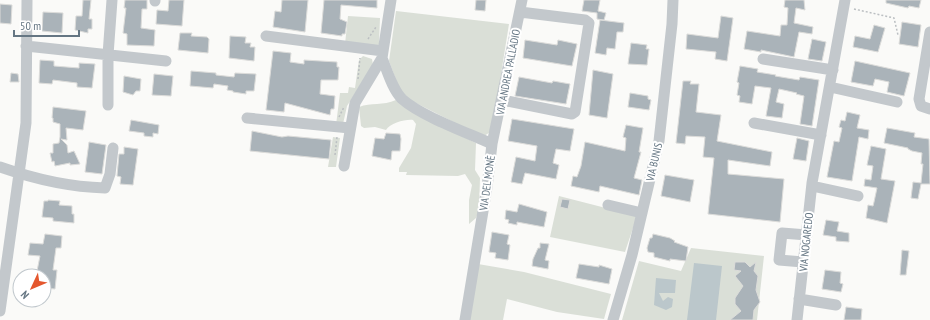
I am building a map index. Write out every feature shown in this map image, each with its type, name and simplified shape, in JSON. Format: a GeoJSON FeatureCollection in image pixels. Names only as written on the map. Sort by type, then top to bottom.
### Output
{"type":"FeatureCollection","features":[{"type":"Feature","properties":{"kind":"street"},"geometry":{"type":"LineString","coordinates":[[0,311],[26,123],[27,0]]}},
{"type":"Feature","properties":{"kind":"street"},"geometry":{"type":"LineString","coordinates":[[108,105],[108,55],[112,0]]}},
{"type":"Feature","properties":{"kind":"street"},"geometry":{"type":"LineString","coordinates":[[344,166],[350,128],[356,103],[383,55],[391,0]]}},
{"type":"Feature","properties":{"kind":"street","name":"VIA ANDREA PALLADIO"},"geometry":{"type":"LineString","coordinates":[[492,144],[522,0]]}},
{"type":"Feature","properties":{"kind":"street","name":"VIA BUNIS"},"geometry":{"type":"LineString","coordinates":[[613,320],[642,213],[659,141],[672,24],[672,0]]}},
{"type":"Feature","properties":{"kind":"street","name":"VIA NOGAREDO"},"geometry":{"type":"LineString","coordinates":[[796,320],[812,186],[844,3]]}},
{"type":"Feature","properties":{"kind":"street"},"geometry":{"type":"LineString","coordinates":[[502,100],[572,114],[575,112],[589,24],[585,20],[520,12]]}},
{"type":"Feature","properties":{"kind":"street"},"geometry":{"type":"LineString","coordinates":[[930,32],[919,99],[921,106],[930,110]]}},
{"type":"Feature","properties":{"kind":"street"},"geometry":{"type":"LineString","coordinates":[[266,36],[383,55]]}},
{"type":"Feature","properties":{"kind":"street"},"geometry":{"type":"LineString","coordinates":[[26,46],[166,61]]}},
{"type":"Feature","properties":{"kind":"street","name":"VIA DEL MONÈ"},"geometry":{"type":"LineString","coordinates":[[383,55],[391,80],[401,98],[419,110],[492,144],[487,188],[465,320]]}},
{"type":"Feature","properties":{"kind":"street"},"geometry":{"type":"LineString","coordinates":[[763,59],[833,70]]}},
{"type":"Feature","properties":{"kind":"street"},"geometry":{"type":"LineString","coordinates":[[830,87],[897,102]]}},
{"type":"Feature","properties":{"kind":"street"},"geometry":{"type":"LineString","coordinates":[[247,118],[350,128]]}},
{"type":"Feature","properties":{"kind":"street"},"geometry":{"type":"LineString","coordinates":[[754,123],[821,135]]}},
{"type":"Feature","properties":{"kind":"street"},"geometry":{"type":"LineString","coordinates":[[0,167],[20,175],[82,188],[105,188],[110,174],[113,148]]}},
{"type":"Feature","properties":{"kind":"street"},"geometry":{"type":"LineString","coordinates":[[812,186],[858,196]]}},
{"type":"Feature","properties":{"kind":"street"},"geometry":{"type":"LineString","coordinates":[[608,206],[642,213]]}},
{"type":"Feature","properties":{"kind":"street"},"geometry":{"type":"LineString","coordinates":[[804,262],[779,260],[782,233],[806,235]]}},
{"type":"Feature","properties":{"kind":"street"},"geometry":{"type":"LineString","coordinates":[[799,299],[836,305]]}},
{"type":"Feature","properties":{"kind":"path"},"geometry":{"type":"LineString","coordinates":[[844,3],[894,18],[898,35]]}},
{"type":"Feature","properties":{"kind":"shaded area"},"geometry":{"type":"Polygon","coordinates":[[[396,11],[509,24],[493,124],[490,132],[483,137],[408,99],[399,88],[389,61],[396,11]]]}},
{"type":"Feature","properties":{"kind":"shaded area"},"geometry":{"type":"Polygon","coordinates":[[[348,16],[380,18],[379,44],[377,47],[345,44],[348,16]]]}},
{"type":"Feature","properties":{"kind":"shaded area"},"geometry":{"type":"Polygon","coordinates":[[[363,56],[372,59],[373,65],[347,106],[343,124],[336,125],[340,93],[348,93],[349,87],[355,88],[359,60],[363,56]]]}},
{"type":"Feature","properties":{"kind":"shaded area"},"geometry":{"type":"Polygon","coordinates":[[[396,100],[432,122],[476,143],[475,170],[480,178],[479,210],[476,218],[469,224],[469,200],[472,185],[465,174],[458,176],[406,175],[407,172],[399,172],[399,168],[411,148],[416,124],[413,120],[398,122],[391,125],[386,130],[375,127],[364,128],[361,126],[359,107],[396,100]]]}},
{"type":"Feature","properties":{"kind":"shaded area"},"geometry":{"type":"Polygon","coordinates":[[[333,137],[340,138],[336,167],[328,167],[333,137]]]}},
{"type":"Feature","properties":{"kind":"shaded area"},"geometry":{"type":"Polygon","coordinates":[[[559,196],[637,216],[625,252],[550,237],[559,196]]]}},
{"type":"Feature","properties":{"kind":"shaded area"},"geometry":{"type":"Polygon","coordinates":[[[691,248],[764,256],[757,320],[622,320],[639,261],[681,271],[691,248]]]}},
{"type":"Feature","properties":{"kind":"shaded area"},"geometry":{"type":"Polygon","coordinates":[[[694,263],[722,266],[716,320],[687,320],[694,263]]]}},
{"type":"Feature","properties":{"kind":"shaded area"},"geometry":{"type":"Polygon","coordinates":[[[478,264],[524,272],[611,294],[604,319],[557,312],[507,299],[503,320],[468,320],[478,264]]]}},
{"type":"Feature","properties":{"kind":"shaded area"},"geometry":{"type":"Polygon","coordinates":[[[656,278],[676,280],[675,293],[659,293],[663,301],[668,297],[673,299],[672,307],[666,310],[654,305],[656,278]]]}},
{"type":"Feature","properties":{"kind":"building"},"geometry":{"type":"Polygon","coordinates":[[[83,0],[91,0],[89,19],[92,19],[92,29],[88,29],[88,33],[75,30],[76,16],[82,16],[83,0]]]}},
{"type":"Feature","properties":{"kind":"building"},"geometry":{"type":"Polygon","coordinates":[[[125,0],[147,0],[147,9],[142,9],[141,28],[155,30],[154,46],[127,45],[127,34],[123,33],[126,8],[124,8],[125,0]]]}},
{"type":"Feature","properties":{"kind":"building"},"geometry":{"type":"Polygon","coordinates":[[[169,0],[184,0],[182,26],[156,24],[157,10],[168,11],[169,0]]]}},
{"type":"Feature","properties":{"kind":"building"},"geometry":{"type":"Polygon","coordinates":[[[282,0],[308,0],[305,32],[273,27],[275,11],[281,12],[282,0]]]}},
{"type":"Feature","properties":{"kind":"building"},"geometry":{"type":"Polygon","coordinates":[[[324,0],[377,0],[377,8],[341,5],[340,19],[347,22],[345,34],[342,34],[342,36],[321,33],[324,0]]]}},
{"type":"Feature","properties":{"kind":"building"},"geometry":{"type":"Polygon","coordinates":[[[476,0],[486,0],[485,11],[475,10],[476,0]]]}},
{"type":"Feature","properties":{"kind":"building"},"geometry":{"type":"Polygon","coordinates":[[[584,0],[600,0],[598,11],[606,13],[604,20],[597,19],[597,13],[582,11],[584,0]]]}},
{"type":"Feature","properties":{"kind":"building"},"geometry":{"type":"Polygon","coordinates":[[[785,0],[804,0],[805,10],[796,8],[794,23],[813,27],[812,34],[799,32],[794,57],[761,50],[761,52],[744,49],[747,31],[780,36],[781,25],[787,25],[788,8],[784,7],[785,0]]]}},
{"type":"Feature","properties":{"kind":"building"},"geometry":{"type":"Polygon","coordinates":[[[886,0],[921,0],[919,8],[909,6],[908,8],[886,3],[886,0]]]}},
{"type":"Feature","properties":{"kind":"building"},"geometry":{"type":"Polygon","coordinates":[[[0,4],[12,5],[11,24],[0,23],[0,4]]]}},
{"type":"Feature","properties":{"kind":"building"},"geometry":{"type":"Polygon","coordinates":[[[43,12],[63,13],[62,33],[42,31],[43,12]]]}},
{"type":"Feature","properties":{"kind":"building"},"geometry":{"type":"Polygon","coordinates":[[[721,16],[733,18],[727,61],[715,59],[716,52],[686,49],[687,34],[718,38],[721,16]]]}},
{"type":"Feature","properties":{"kind":"building"},"geometry":{"type":"Polygon","coordinates":[[[600,20],[624,23],[623,32],[617,32],[615,49],[607,48],[606,55],[595,53],[600,20]]]}},
{"type":"Feature","properties":{"kind":"building"},"geometry":{"type":"Polygon","coordinates":[[[902,22],[921,25],[918,47],[899,44],[902,22]]]}},
{"type":"Feature","properties":{"kind":"building"},"geometry":{"type":"Polygon","coordinates":[[[874,25],[885,28],[878,52],[853,47],[855,36],[870,39],[874,25]]]}},
{"type":"Feature","properties":{"kind":"building"},"geometry":{"type":"Polygon","coordinates":[[[180,33],[192,33],[191,36],[207,37],[209,39],[208,53],[178,50],[180,33]]]}},
{"type":"Feature","properties":{"kind":"building"},"geometry":{"type":"Polygon","coordinates":[[[230,36],[246,37],[245,43],[251,43],[250,47],[255,47],[254,61],[229,58],[230,36]]]}},
{"type":"Feature","properties":{"kind":"building"},"geometry":{"type":"Polygon","coordinates":[[[812,39],[826,42],[822,61],[808,59],[812,39]]]}},
{"type":"Feature","properties":{"kind":"building"},"geometry":{"type":"Polygon","coordinates":[[[525,40],[557,45],[558,40],[577,44],[572,66],[523,58],[525,40]]]}},
{"type":"Feature","properties":{"kind":"building"},"geometry":{"type":"Polygon","coordinates":[[[631,43],[647,45],[646,49],[649,49],[647,65],[628,64],[631,43]]]}},
{"type":"Feature","properties":{"kind":"building"},"geometry":{"type":"Polygon","coordinates":[[[273,51],[291,53],[290,62],[304,64],[304,60],[337,62],[337,67],[339,67],[338,80],[321,80],[320,94],[335,96],[334,109],[331,109],[330,115],[285,103],[284,112],[266,110],[273,51]]]}},
{"type":"Feature","properties":{"kind":"building"},"geometry":{"type":"Polygon","coordinates":[[[40,60],[54,61],[54,66],[79,68],[79,63],[95,64],[92,88],[77,87],[77,83],[53,80],[52,84],[39,83],[40,60]]]}},
{"type":"Feature","properties":{"kind":"building"},"geometry":{"type":"Polygon","coordinates":[[[855,61],[910,73],[904,96],[887,92],[889,82],[875,79],[873,86],[851,82],[855,61]]]}},
{"type":"Feature","properties":{"kind":"building"},"geometry":{"type":"Polygon","coordinates":[[[740,66],[758,69],[757,72],[776,75],[775,76],[799,80],[800,77],[819,80],[812,126],[800,124],[804,96],[796,94],[797,93],[779,89],[776,102],[784,104],[782,118],[766,116],[771,88],[755,86],[752,104],[739,102],[740,96],[737,95],[739,83],[737,82],[740,66]]]}},
{"type":"Feature","properties":{"kind":"building"},"geometry":{"type":"Polygon","coordinates":[[[593,70],[613,74],[607,118],[589,115],[593,70]]]}},
{"type":"Feature","properties":{"kind":"building"},"geometry":{"type":"Polygon","coordinates":[[[191,71],[216,73],[216,75],[234,77],[235,73],[256,74],[254,91],[246,91],[246,94],[233,92],[227,90],[228,86],[214,84],[213,88],[190,86],[191,71]]]}},
{"type":"Feature","properties":{"kind":"building"},"geometry":{"type":"Polygon","coordinates":[[[11,73],[18,74],[19,82],[10,82],[11,73]]]}},
{"type":"Feature","properties":{"kind":"building"},"geometry":{"type":"Polygon","coordinates":[[[154,74],[173,76],[171,96],[152,95],[154,74]]]}},
{"type":"Feature","properties":{"kind":"building"},"geometry":{"type":"Polygon","coordinates":[[[124,76],[141,79],[140,91],[136,91],[133,95],[123,92],[124,76]]]}},
{"type":"Feature","properties":{"kind":"building"},"geometry":{"type":"Polygon","coordinates":[[[519,77],[552,83],[553,81],[570,84],[566,104],[515,96],[519,77]]]}},
{"type":"Feature","properties":{"kind":"building"},"geometry":{"type":"Polygon","coordinates":[[[683,81],[691,81],[690,84],[699,84],[696,112],[721,115],[717,141],[772,152],[770,166],[728,160],[728,174],[784,179],[780,222],[708,214],[714,158],[703,157],[705,137],[686,136],[685,144],[676,143],[683,81]]]}},
{"type":"Feature","properties":{"kind":"building"},"geometry":{"type":"Polygon","coordinates":[[[630,93],[648,96],[648,99],[651,100],[649,110],[628,107],[630,93]]]}},
{"type":"Feature","properties":{"kind":"building"},"geometry":{"type":"Polygon","coordinates":[[[53,107],[86,111],[83,130],[66,128],[67,140],[61,139],[67,145],[68,153],[74,151],[80,164],[70,165],[70,163],[55,166],[54,161],[52,162],[50,153],[53,153],[53,144],[59,143],[60,137],[60,124],[53,122],[52,118],[53,107]]]}},
{"type":"Feature","properties":{"kind":"building"},"geometry":{"type":"Polygon","coordinates":[[[847,112],[860,115],[857,128],[869,130],[868,139],[859,137],[852,181],[827,177],[834,141],[839,142],[842,128],[839,127],[841,120],[845,121],[847,112]]]}},
{"type":"Feature","properties":{"kind":"building"},"geometry":{"type":"Polygon","coordinates":[[[512,119],[574,129],[570,151],[556,149],[553,163],[559,165],[556,179],[525,173],[522,184],[511,182],[516,157],[535,161],[537,146],[508,141],[512,119]]]}},
{"type":"Feature","properties":{"kind":"building"},"geometry":{"type":"Polygon","coordinates":[[[131,120],[159,125],[158,134],[153,133],[153,137],[144,136],[144,133],[129,131],[131,120]]]}},
{"type":"Feature","properties":{"kind":"building"},"geometry":{"type":"Polygon","coordinates":[[[626,125],[643,128],[639,152],[641,152],[634,178],[642,180],[639,195],[600,186],[599,192],[571,186],[573,176],[577,177],[581,166],[585,142],[625,151],[626,138],[623,137],[626,125]]]}},
{"type":"Feature","properties":{"kind":"building"},"geometry":{"type":"Polygon","coordinates":[[[887,128],[915,133],[914,137],[929,139],[930,184],[921,184],[918,199],[911,198],[913,182],[921,183],[923,164],[921,164],[922,153],[912,151],[908,148],[884,143],[887,128]]]}},
{"type":"Feature","properties":{"kind":"building"},"geometry":{"type":"Polygon","coordinates":[[[252,131],[282,137],[288,136],[331,140],[329,159],[250,151],[252,131]]]}},
{"type":"Feature","properties":{"kind":"building"},"geometry":{"type":"Polygon","coordinates":[[[386,133],[400,134],[401,139],[400,151],[392,151],[391,160],[372,156],[375,138],[384,139],[386,133]]]}},
{"type":"Feature","properties":{"kind":"building"},"geometry":{"type":"Polygon","coordinates":[[[797,138],[809,141],[806,161],[793,159],[797,138]]]}},
{"type":"Feature","properties":{"kind":"building"},"geometry":{"type":"Polygon","coordinates":[[[89,142],[106,145],[102,174],[85,172],[89,142]]]}},
{"type":"Feature","properties":{"kind":"building"},"geometry":{"type":"Polygon","coordinates":[[[871,146],[886,149],[881,179],[895,181],[887,223],[866,218],[868,205],[873,206],[877,188],[864,186],[865,179],[871,180],[873,166],[867,165],[871,146]]]}},
{"type":"Feature","properties":{"kind":"building"},"geometry":{"type":"Polygon","coordinates":[[[124,147],[138,149],[133,185],[120,184],[121,177],[117,176],[119,154],[124,154],[124,147]]]}},
{"type":"Feature","properties":{"kind":"building"},"geometry":{"type":"Polygon","coordinates":[[[665,175],[694,180],[690,202],[661,196],[665,175]]]}},
{"type":"Feature","properties":{"kind":"building"},"geometry":{"type":"Polygon","coordinates":[[[562,199],[570,200],[568,209],[560,207],[562,199]]]}},
{"type":"Feature","properties":{"kind":"building"},"geometry":{"type":"Polygon","coordinates":[[[44,201],[60,201],[59,205],[72,206],[74,223],[53,221],[53,218],[42,217],[44,201]]]}},
{"type":"Feature","properties":{"kind":"building"},"geometry":{"type":"Polygon","coordinates":[[[519,204],[547,212],[544,227],[517,222],[517,225],[508,223],[509,220],[505,219],[506,210],[517,212],[519,204]]]}},
{"type":"Feature","properties":{"kind":"building"},"geometry":{"type":"Polygon","coordinates":[[[826,220],[839,222],[837,231],[849,233],[849,242],[836,241],[836,237],[823,235],[826,220]]]}},
{"type":"Feature","properties":{"kind":"building"},"geometry":{"type":"Polygon","coordinates":[[[492,232],[509,235],[507,244],[510,245],[508,260],[495,258],[496,253],[489,252],[492,232]]]}},
{"type":"Feature","properties":{"kind":"building"},"geometry":{"type":"Polygon","coordinates":[[[45,234],[62,236],[61,248],[56,248],[53,270],[57,270],[55,289],[52,289],[52,268],[38,268],[40,256],[28,255],[30,243],[43,244],[45,234]]]}},
{"type":"Feature","properties":{"kind":"building"},"geometry":{"type":"Polygon","coordinates":[[[653,234],[670,238],[675,241],[674,242],[688,247],[686,261],[670,259],[670,261],[654,257],[654,253],[648,252],[647,248],[653,234]]]}},
{"type":"Feature","properties":{"kind":"building"},"geometry":{"type":"Polygon","coordinates":[[[540,243],[549,244],[545,260],[549,261],[548,269],[532,266],[533,259],[538,248],[540,248],[540,243]]]}},
{"type":"Feature","properties":{"kind":"building"},"geometry":{"type":"Polygon","coordinates":[[[902,250],[909,251],[906,275],[900,275],[902,250]]]}},
{"type":"Feature","properties":{"kind":"building"},"geometry":{"type":"Polygon","coordinates":[[[735,262],[745,262],[750,267],[756,262],[754,271],[758,276],[756,290],[760,302],[754,310],[753,320],[730,320],[741,311],[735,304],[735,298],[743,286],[735,276],[741,271],[734,270],[735,262]]]}},
{"type":"Feature","properties":{"kind":"building"},"geometry":{"type":"Polygon","coordinates":[[[579,264],[599,267],[599,265],[612,269],[609,284],[576,278],[579,264]]]}},
{"type":"Feature","properties":{"kind":"building"},"geometry":{"type":"Polygon","coordinates":[[[825,270],[841,272],[840,283],[843,284],[841,292],[822,289],[825,270]]]}},
{"type":"Feature","properties":{"kind":"building"},"geometry":{"type":"Polygon","coordinates":[[[846,307],[862,309],[861,320],[844,320],[846,307]]]}}]}
